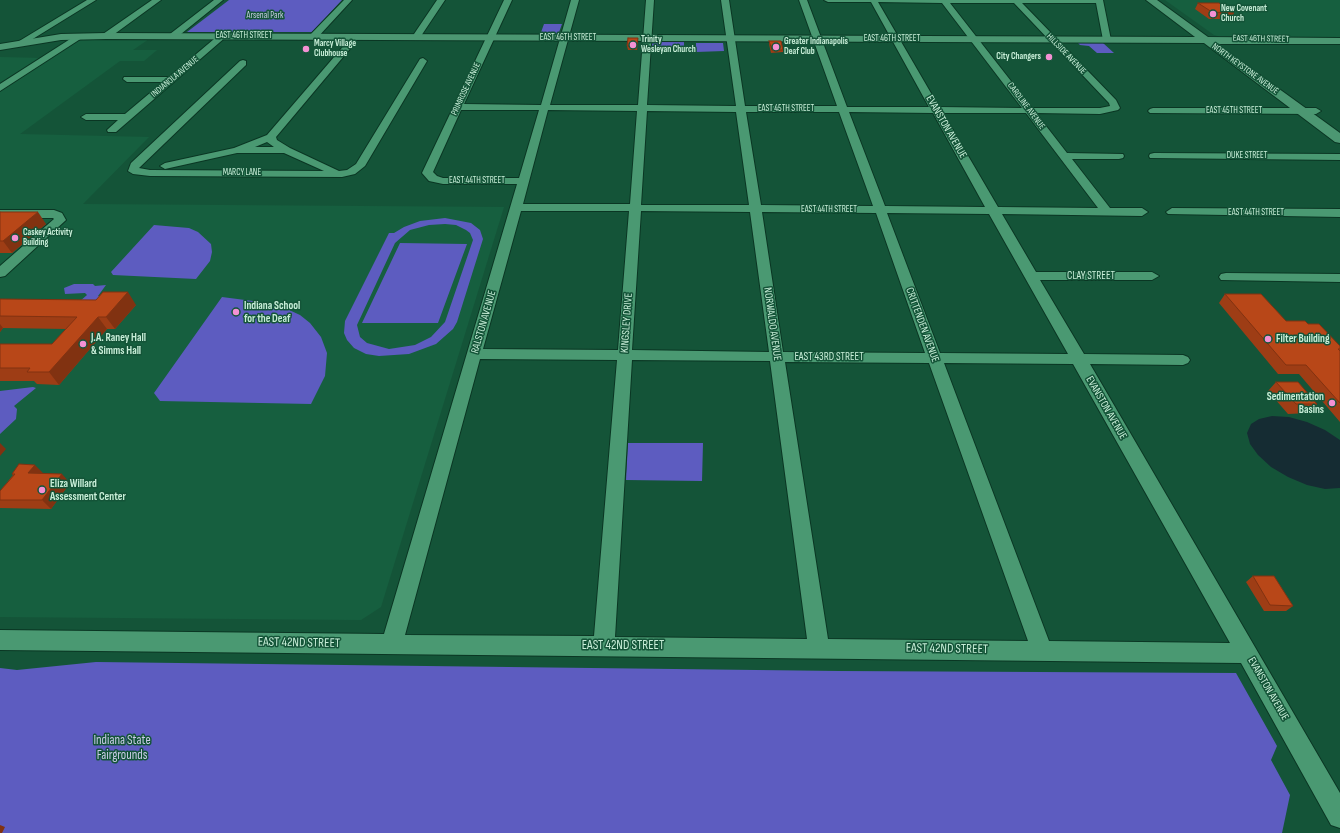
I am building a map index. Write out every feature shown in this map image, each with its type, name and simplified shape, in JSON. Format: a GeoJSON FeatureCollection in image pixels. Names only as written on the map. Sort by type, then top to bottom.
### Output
{"type":"FeatureCollection","features":[{"type":"Feature","properties":{"kind":"main road","name":"NORTH KEYSTONE AVENUE"},"geometry":{"type":"LineString","coordinates":[[1151,0],[1340,128]]}},
{"type":"Feature","properties":{"kind":"main road","name":"NORTH KEYSTONE AVENUE"},"geometry":{"type":"LineString","coordinates":[[1161,0],[1340,139]]}},
{"type":"Feature","properties":{"kind":"main road","name":"EAST 46TH STREET"},"geometry":{"type":"LineString","coordinates":[[0,47],[54,38],[81,36],[314,36],[355,39],[490,37],[1340,41]]}},
{"type":"Feature","properties":{"kind":"street"},"geometry":{"type":"LineString","coordinates":[[20,43],[92,0]]}},
{"type":"Feature","properties":{"kind":"street"},"geometry":{"type":"LineString","coordinates":[[106,36],[157,0]]}},
{"type":"Feature","properties":{"kind":"street"},"geometry":{"type":"LineString","coordinates":[[173,36],[220,0]]}},
{"type":"Feature","properties":{"kind":"street"},"geometry":{"type":"LineString","coordinates":[[314,36],[348,0]]}},
{"type":"Feature","properties":{"kind":"street"},"geometry":{"type":"LineString","coordinates":[[416,37],[442,0]]}},
{"type":"Feature","properties":{"kind":"street","name":"PRIMROSE AVENUE"},"geometry":{"type":"LineString","coordinates":[[431,178],[428,174],[428,170],[508,0]]}},
{"type":"Feature","properties":{"kind":"street","name":"RALSTON AVENUE"},"geometry":{"type":"LineString","coordinates":[[392,644],[576,0]]}},
{"type":"Feature","properties":{"kind":"street","name":"KINGSLEY DRIVE"},"geometry":{"type":"LineString","coordinates":[[604,646],[650,0]]}},
{"type":"Feature","properties":{"kind":"street","name":"NORWALDO AVENUE"},"geometry":{"type":"LineString","coordinates":[[725,0],[819,647]]}},
{"type":"Feature","properties":{"kind":"street","name":"CRITTENDEN AVENUE"},"geometry":{"type":"LineString","coordinates":[[803,0],[1042,650]]}},
{"type":"Feature","properties":{"kind":"street"},"geometry":{"type":"LineString","coordinates":[[828,0],[1100,1],[1101,14],[1107,40]]}},
{"type":"Feature","properties":{"kind":"street","name":"EVANSTON AVENUE"},"geometry":{"type":"LineString","coordinates":[[874,0],[1340,816]]}},
{"type":"Feature","properties":{"kind":"street","name":"CAROLINE AVENUE"},"geometry":{"type":"LineString","coordinates":[[944,0],[1107,212]]}},
{"type":"Feature","properties":{"kind":"street","name":"HILLSIDE AVENUE"},"geometry":{"type":"LineString","coordinates":[[1015,0],[1113,102],[1115,108]]}},
{"type":"Feature","properties":{"kind":"street"},"geometry":{"type":"LineString","coordinates":[[1084,1],[1101,14]]}},
{"type":"Feature","properties":{"kind":"street"},"geometry":{"type":"LineString","coordinates":[[0,88],[81,36]]}},
{"type":"Feature","properties":{"kind":"street","name":"INDIANOLA AVENUE"},"geometry":{"type":"LineString","coordinates":[[112,130],[223,36]]}},
{"type":"Feature","properties":{"kind":"street","name":"MARCY LANE"},"geometry":{"type":"LineString","coordinates":[[142,172],[237,150],[271,137],[355,39]]}},
{"type":"Feature","properties":{"kind":"street","name":"MARCY LANE"},"geometry":{"type":"LineString","coordinates":[[142,172],[342,174],[351,172],[360,166],[423,61]]}},
{"type":"Feature","properties":{"kind":"street"},"geometry":{"type":"LineString","coordinates":[[142,172],[133,171],[135,166],[243,63]]}},
{"type":"Feature","properties":{"kind":"street"},"geometry":{"type":"LineString","coordinates":[[127,79],[171,80]]}},
{"type":"Feature","properties":{"kind":"street","name":"EAST 45TH STREET"},"geometry":{"type":"LineString","coordinates":[[457,107],[1103,111],[1115,108]]}},
{"type":"Feature","properties":{"kind":"street","name":"EAST 45TH STREET"},"geometry":{"type":"LineString","coordinates":[[1153,110],[1316,111]]}},
{"type":"Feature","properties":{"kind":"street"},"geometry":{"type":"LineString","coordinates":[[86,116],[127,117]]}},
{"type":"Feature","properties":{"kind":"street","name":"MARCY LANE"},"geometry":{"type":"LineString","coordinates":[[271,137],[272,141],[286,150],[342,174]]}},
{"type":"Feature","properties":{"kind":"street","name":"MARCY LANE"},"geometry":{"type":"LineString","coordinates":[[237,150],[286,150]]}},
{"type":"Feature","properties":{"kind":"street"},"geometry":{"type":"LineString","coordinates":[[1064,156],[1119,156]]}},
{"type":"Feature","properties":{"kind":"street","name":"DUKE STREET"},"geometry":{"type":"LineString","coordinates":[[1154,156],[1340,157]]}},
{"type":"Feature","properties":{"kind":"street","name":"EAST 44TH STREET"},"geometry":{"type":"LineString","coordinates":[[431,178],[443,181],[524,181]]}},
{"type":"Feature","properties":{"kind":"street","name":"EAST 44TH STREET"},"geometry":{"type":"LineString","coordinates":[[516,207],[1142,212]]}},
{"type":"Feature","properties":{"kind":"street","name":"EAST 44TH STREET"},"geometry":{"type":"LineString","coordinates":[[1172,212],[1340,213]]}},
{"type":"Feature","properties":{"kind":"street"},"geometry":{"type":"LineString","coordinates":[[0,214],[54,214],[58,216],[60,220],[0,273]]}},
{"type":"Feature","properties":{"kind":"street","name":"CLAY STREET"},"geometry":{"type":"LineString","coordinates":[[1031,276],[1152,276]]}},
{"type":"Feature","properties":{"kind":"street"},"geometry":{"type":"LineString","coordinates":[[1226,277],[1340,278]]}},
{"type":"Feature","properties":{"kind":"street","name":"EAST 43RD STREET"},"geometry":{"type":"LineString","coordinates":[[474,354],[1183,360]]}},
{"type":"Feature","properties":{"kind":"street","name":"EAST 42ND STREET"},"geometry":{"type":"LineString","coordinates":[[0,640],[819,647],[1247,653]]}},
{"type":"Feature","properties":{"kind":"shaded area"},"geometry":{"type":"Polygon","coordinates":[[[1165,0],[1340,0],[1340,38],[1221,37],[1214,35],[1165,0]]]}},
{"type":"Feature","properties":{"kind":"shaded area","name":"Indiana School for the Deaf"},"geometry":{"type":"Polygon","coordinates":[[[71,39],[149,39],[133,50],[157,50],[144,61],[120,61],[20,134],[149,137],[83,204],[504,207],[381,607],[361,620],[0,617],[0,57],[42,58],[71,39]]]}},
{"type":"Feature","properties":{"kind":"green space","name":"Arsenal Park"},"geometry":{"type":"Polygon","coordinates":[[[229,0],[342,0],[312,32],[187,32],[229,0]]]}},
{"type":"Feature","properties":{"kind":"green space"},"geometry":{"type":"Polygon","coordinates":[[[544,24],[562,24],[558,35],[540,35],[544,24]]]}},
{"type":"Feature","properties":{"kind":"green space"},"geometry":{"type":"Polygon","coordinates":[[[651,40],[684,40],[684,52],[651,52],[651,40]]]}},
{"type":"Feature","properties":{"kind":"green space"},"geometry":{"type":"Polygon","coordinates":[[[1077,42],[1103,43],[1114,53],[1097,53],[1089,46],[1080,45],[1077,42]]]}},
{"type":"Feature","properties":{"kind":"green space"},"geometry":{"type":"Polygon","coordinates":[[[696,43],[723,43],[724,51],[696,52],[696,43]]]}},
{"type":"Feature","properties":{"kind":"green space"},"geometry":{"type":"Polygon","coordinates":[[[445,218],[471,223],[480,230],[483,239],[457,322],[453,329],[436,344],[409,354],[379,356],[366,354],[354,348],[347,340],[344,333],[345,321],[389,233],[394,233],[404,227],[420,221],[445,218]],[[429,225],[410,230],[395,243],[357,325],[360,337],[367,343],[389,349],[415,345],[431,337],[445,322],[473,240],[470,233],[456,225],[429,225]]]}},
{"type":"Feature","properties":{"kind":"green space"},"geometry":{"type":"Polygon","coordinates":[[[154,225],[189,228],[198,232],[211,244],[212,252],[210,261],[196,279],[113,275],[111,272],[154,225]]]}},
{"type":"Feature","properties":{"kind":"green space"},"geometry":{"type":"Polygon","coordinates":[[[400,243],[467,244],[438,323],[362,323],[400,243]]]}},
{"type":"Feature","properties":{"kind":"green space"},"geometry":{"type":"Polygon","coordinates":[[[74,284],[93,284],[95,286],[106,285],[98,296],[116,298],[79,302],[87,295],[85,293],[65,294],[64,288],[74,284]]]}},
{"type":"Feature","properties":{"kind":"green space"},"geometry":{"type":"Polygon","coordinates":[[[222,297],[276,304],[300,315],[310,323],[321,337],[327,353],[325,376],[311,404],[160,401],[154,393],[222,297]]]}},
{"type":"Feature","properties":{"kind":"green space"},"geometry":{"type":"Polygon","coordinates":[[[33,387],[36,388],[14,406],[17,409],[16,419],[0,434],[0,391],[33,387]]]}},
{"type":"Feature","properties":{"kind":"green space"},"geometry":{"type":"Polygon","coordinates":[[[628,443],[703,443],[702,481],[626,480],[628,443]]]}},
{"type":"Feature","properties":{"kind":"green space","name":"Indiana State Fairgrounds"},"geometry":{"type":"Polygon","coordinates":[[[96,662],[839,671],[1236,673],[1277,746],[1271,760],[1290,795],[1282,833],[0,833],[0,668],[17,670],[96,662]]]}},
{"type":"Feature","properties":{"kind":"water"},"geometry":{"type":"Polygon","coordinates":[[[1272,416],[1289,417],[1307,422],[1325,430],[1340,440],[1340,488],[1325,489],[1307,485],[1288,477],[1271,467],[1258,455],[1250,444],[1247,433],[1251,424],[1259,419],[1272,416]]]}},
{"type":"Feature","properties":{"kind":"building"},"geometry":{"type":"Polygon","coordinates":[[[1198,3],[1219,3],[1234,13],[1212,12],[1198,3]]]}},
{"type":"Feature","properties":{"kind":"building"},"geometry":{"type":"Polygon","coordinates":[[[628,38],[638,38],[637,46],[627,46],[628,38]]]}},
{"type":"Feature","properties":{"kind":"building"},"geometry":{"type":"Polygon","coordinates":[[[769,41],[781,41],[783,50],[772,50],[769,41]]]}},
{"type":"Feature","properties":{"kind":"building"},"geometry":{"type":"Polygon","coordinates":[[[0,212],[38,212],[3,241],[0,241],[0,212]]]}},
{"type":"Feature","properties":{"kind":"building"},"geometry":{"type":"Polygon","coordinates":[[[103,292],[128,292],[106,317],[98,317],[49,372],[27,372],[30,368],[0,368],[0,344],[52,344],[77,317],[0,316],[0,299],[96,300],[103,292]]]}},
{"type":"Feature","properties":{"kind":"building"},"geometry":{"type":"Polygon","coordinates":[[[1225,294],[1261,294],[1286,321],[1305,321],[1308,324],[1319,324],[1340,346],[1340,349],[1338,349],[1340,351],[1340,403],[1306,365],[1286,365],[1225,294]]]}},
{"type":"Feature","properties":{"kind":"building"},"geometry":{"type":"Polygon","coordinates":[[[1276,382],[1298,382],[1317,404],[1296,404],[1276,382]]]}},
{"type":"Feature","properties":{"kind":"building"},"geometry":{"type":"Polygon","coordinates":[[[19,464],[35,465],[28,473],[62,474],[42,500],[0,500],[0,491],[15,474],[12,474],[19,464]]]}},
{"type":"Feature","properties":{"kind":"building"},"geometry":{"type":"Polygon","coordinates":[[[1253,576],[1274,576],[1293,606],[1270,605],[1253,576]]]}},
{"type":"Feature","properties":{"kind":"place","name":"New Covenant Church"},"geometry":{"type":"Point","coordinates":[1213,14]}},
{"type":"Feature","properties":{"kind":"place","name":"Trinity Wesleyan Church"},"geometry":{"type":"Point","coordinates":[633,45]}},
{"type":"Feature","properties":{"kind":"place","name":"Greater Indianapolis Deaf Club"},"geometry":{"type":"Point","coordinates":[776,47]}},
{"type":"Feature","properties":{"kind":"place","name":"Marcy Village Clubhouse"},"geometry":{"type":"Point","coordinates":[306,49]}},
{"type":"Feature","properties":{"kind":"place","name":"City Changers"},"geometry":{"type":"Point","coordinates":[1049,57]}},
{"type":"Feature","properties":{"kind":"place","name":"Caskey Activity Building"},"geometry":{"type":"Point","coordinates":[15,238]}},
{"type":"Feature","properties":{"kind":"place","name":"Indiana School for the Deaf"},"geometry":{"type":"Point","coordinates":[236,312]}},
{"type":"Feature","properties":{"kind":"place","name":"Filter Building"},"geometry":{"type":"Point","coordinates":[1268,339]}},
{"type":"Feature","properties":{"kind":"place","name":"J.A. Raney Hall & Simms Hall"},"geometry":{"type":"Point","coordinates":[83,344]}},
{"type":"Feature","properties":{"kind":"place","name":"Sedimentation Basins"},"geometry":{"type":"Point","coordinates":[1332,403]}},
{"type":"Feature","properties":{"kind":"place","name":"Eliza Willard Assessment Center"},"geometry":{"type":"Point","coordinates":[42,490]}}]}
